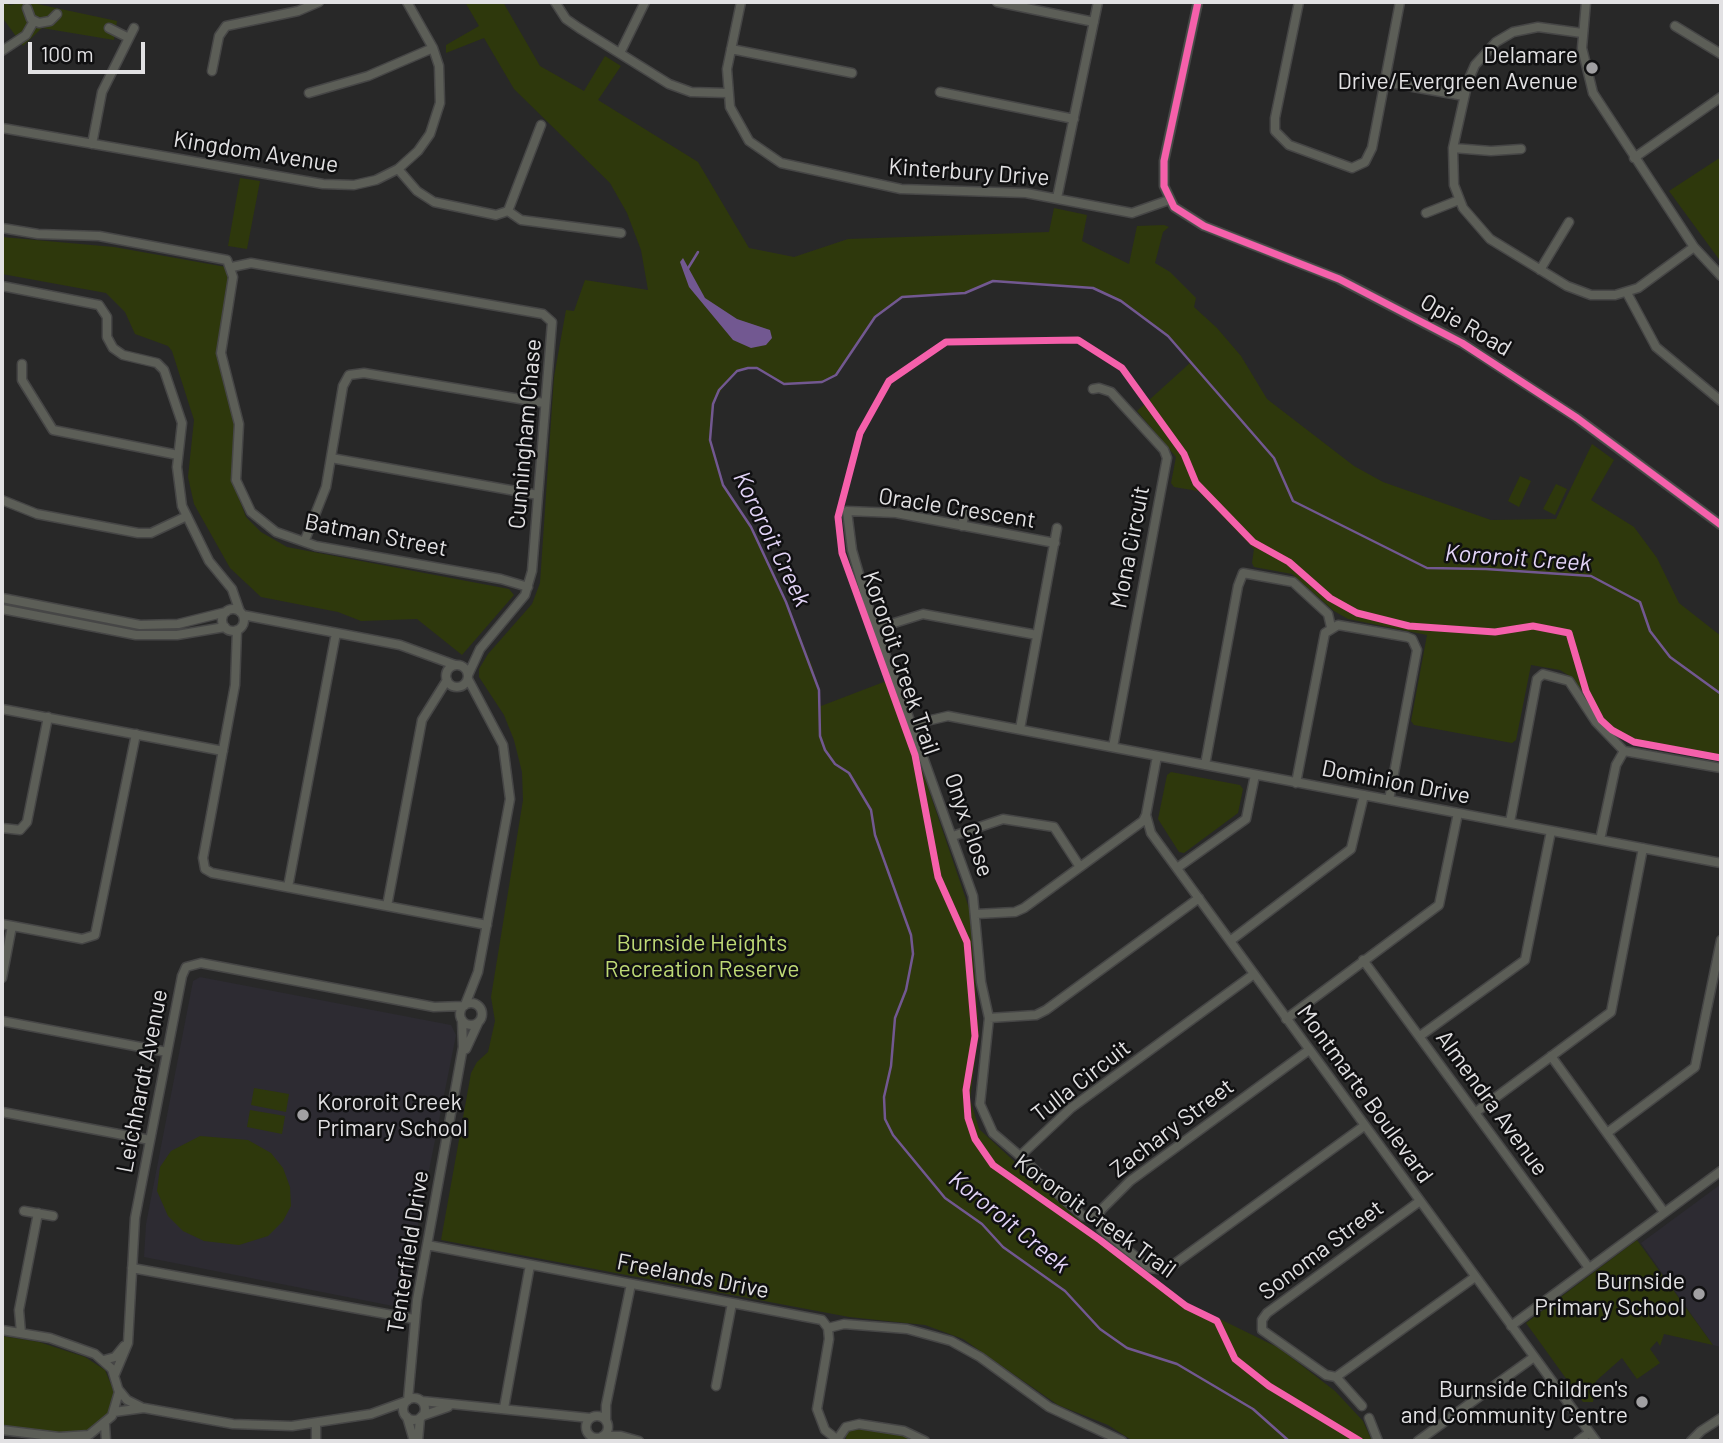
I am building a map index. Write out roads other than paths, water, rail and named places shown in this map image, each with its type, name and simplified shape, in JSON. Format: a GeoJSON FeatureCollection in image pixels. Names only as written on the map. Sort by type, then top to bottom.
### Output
{"type":"FeatureCollection","features":[{"type":"Feature","properties":{"kind":"street"},"geometry":{"type":"LineString","coordinates":[[212,71],[219,36],[226,26],[298,10],[319,2]]}},
{"type":"Feature","properties":{"kind":"street","name":"Kingdom Avenue"},"geometry":{"type":"LineString","coordinates":[[2,128],[334,186],[365,183],[398,169],[424,144],[437,113],[440,74],[433,48],[407,2]]}},
{"type":"Feature","properties":{"kind":"street"},"geometry":{"type":"LineString","coordinates":[[555,2],[573,24],[681,89],[699,93],[727,93]]}},
{"type":"Feature","properties":{"kind":"street"},"geometry":{"type":"LineString","coordinates":[[620,53],[645,2]]}},
{"type":"Feature","properties":{"kind":"street","name":"Kinterbury Drive"},"geometry":{"type":"LineString","coordinates":[[741,2],[731,49],[727,93],[741,132],[758,150],[790,166],[916,191],[1026,193],[1132,213],[1169,200]]}},
{"type":"Feature","properties":{"kind":"street"},"geometry":{"type":"LineString","coordinates":[[997,2],[1094,22]]}},
{"type":"Feature","properties":{"kind":"street"},"geometry":{"type":"LineString","coordinates":[[1057,198],[1098,2]]}},
{"type":"Feature","properties":{"kind":"street"},"geometry":{"type":"LineString","coordinates":[[1169,200],[1164,186],[1164,161],[1198,2]]}},
{"type":"Feature","properties":{"kind":"street"},"geometry":{"type":"LineString","coordinates":[[1299,2],[1275,117],[1275,131],[1279,139],[1345,167],[1362,165],[1372,148],[1400,2]]}},
{"type":"Feature","properties":{"kind":"street"},"geometry":{"type":"LineString","coordinates":[[1586,2],[1582,33],[1584,63],[1593,93],[1694,247],[1721,276]]}},
{"type":"Feature","properties":{"kind":"street"},"geometry":{"type":"LineString","coordinates":[[27,8],[34,21]]}},
{"type":"Feature","properties":{"kind":"street"},"geometry":{"type":"LineString","coordinates":[[34,21],[50,21],[57,14]]}},
{"type":"Feature","properties":{"kind":"street"},"geometry":{"type":"LineString","coordinates":[[2,51],[26,35],[34,21]]}},
{"type":"Feature","properties":{"kind":"street"},"geometry":{"type":"LineString","coordinates":[[1675,26],[1721,54]]}},
{"type":"Feature","properties":{"kind":"street"},"geometry":{"type":"LineString","coordinates":[[1582,33],[1538,27],[1504,37],[1488,49],[1475,65],[1464,96],[1453,148],[1452,173],[1459,200],[1469,218],[1490,239],[1579,292],[1604,296],[1627,293],[1646,283],[1694,247]]}},
{"type":"Feature","properties":{"kind":"street"},"geometry":{"type":"LineString","coordinates":[[109,28],[129,38]]}},
{"type":"Feature","properties":{"kind":"street"},"geometry":{"type":"LineString","coordinates":[[92,144],[102,92],[134,28]]}},
{"type":"Feature","properties":{"kind":"street"},"geometry":{"type":"LineString","coordinates":[[309,93],[359,79],[433,48]]}},
{"type":"Feature","properties":{"kind":"street"},"geometry":{"type":"LineString","coordinates":[[731,49],[852,73]]}},
{"type":"Feature","properties":{"kind":"street"},"geometry":{"type":"LineString","coordinates":[[1385,82],[1464,96]]}},
{"type":"Feature","properties":{"kind":"street"},"geometry":{"type":"LineString","coordinates":[[940,92],[1074,119]]}},
{"type":"Feature","properties":{"kind":"street"},"geometry":{"type":"LineString","coordinates":[[1634,158],[1721,97]]}},
{"type":"Feature","properties":{"kind":"street"},"geometry":{"type":"LineString","coordinates":[[508,211],[541,125]]}},
{"type":"Feature","properties":{"kind":"street"},"geometry":{"type":"LineString","coordinates":[[1453,148],[1491,151],[1521,149]]}},
{"type":"Feature","properties":{"kind":"street"},"geometry":{"type":"LineString","coordinates":[[398,169],[418,191],[443,205],[496,215],[508,211]]}},
{"type":"Feature","properties":{"kind":"street","name":"Opie Road"},"geometry":{"type":"LineString","coordinates":[[1169,200],[1179,213],[1192,221],[1327,274],[1462,343],[1577,418],[1721,525]]}},
{"type":"Feature","properties":{"kind":"street"},"geometry":{"type":"LineString","coordinates":[[1426,213],[1459,200]]}},
{"type":"Feature","properties":{"kind":"street"},"geometry":{"type":"LineString","coordinates":[[508,211],[521,220],[621,233]]}},
{"type":"Feature","properties":{"kind":"street"},"geometry":{"type":"LineString","coordinates":[[1540,270],[1569,222]]}},
{"type":"Feature","properties":{"kind":"street"},"geometry":{"type":"LineString","coordinates":[[2,228],[38,234],[99,236],[224,259],[232,267]]}},
{"type":"Feature","properties":{"kind":"street","name":"Cunningham Chase"},"geometry":{"type":"LineString","coordinates":[[232,267],[251,263],[547,316],[552,321],[535,552],[528,587],[522,600],[480,649],[456,665],[421,726],[387,906]]}},
{"type":"Feature","properties":{"kind":"street","name":"Batman Street"},"geometry":{"type":"LineString","coordinates":[[232,267],[221,354],[239,424],[236,480],[245,503],[260,520],[283,536],[305,540],[322,547],[501,579],[528,587]]}},
{"type":"Feature","properties":{"kind":"street"},"geometry":{"type":"LineString","coordinates":[[2,286],[102,307],[107,317],[107,337],[113,348],[123,355],[157,363],[166,373],[181,423],[178,487],[187,516],[209,561],[228,584],[241,614]]}},
{"type":"Feature","properties":{"kind":"street"},"geometry":{"type":"LineString","coordinates":[[1627,293],[1639,321],[1656,347],[1721,401]]}},
{"type":"Feature","properties":{"kind":"street"},"geometry":{"type":"LineString","coordinates":[[22,364],[22,380],[53,429],[178,455]]}},
{"type":"Feature","properties":{"kind":"street"},"geometry":{"type":"LineString","coordinates":[[305,540],[324,494],[343,386],[352,374],[544,404]]}},
{"type":"Feature","properties":{"kind":"street","name":"Mona Circuit"},"geometry":{"type":"LineString","coordinates":[[1093,389],[1111,392],[1164,450],[1167,458],[1113,747]]}},
{"type":"Feature","properties":{"kind":"street"},"geometry":{"type":"LineString","coordinates":[[331,458],[538,495]]}},
{"type":"Feature","properties":{"kind":"street"},"geometry":{"type":"LineString","coordinates":[[2,500],[37,514],[144,534],[187,516]]}},
{"type":"Feature","properties":{"kind":"street","name":"Oracle Crescent"},"geometry":{"type":"LineString","coordinates":[[895,677],[875,629],[852,550],[848,507],[896,513],[1055,543]]}},
{"type":"Feature","properties":{"kind":"street"},"geometry":{"type":"LineString","coordinates":[[962,526],[965,511]]}},
{"type":"Feature","properties":{"kind":"street"},"geometry":{"type":"LineString","coordinates":[[1020,729],[1058,528]]}},
{"type":"Feature","properties":{"kind":"street"},"geometry":{"type":"LineString","coordinates":[[1205,765],[1238,586],[1243,573],[1293,582],[1328,614],[1331,627]]}},
{"type":"Feature","properties":{"kind":"street"},"geometry":{"type":"LineString","coordinates":[[228,584],[226,612],[222,621],[233,629]]}},
{"type":"Feature","properties":{"kind":"street"},"geometry":{"type":"LineString","coordinates":[[2,598],[141,625],[178,624],[226,612],[241,614],[400,645],[467,670],[468,677],[503,745],[510,785],[509,813],[478,972],[461,1018],[470,1025],[479,1022],[482,1016],[478,972]]}},
{"type":"Feature","properties":{"kind":"street"},"geometry":{"type":"LineString","coordinates":[[2,609],[136,635],[177,635],[233,629],[271,620]]}},
{"type":"Feature","properties":{"kind":"street"},"geometry":{"type":"LineString","coordinates":[[241,614],[233,629],[237,662],[203,858],[205,869],[212,873],[487,925]]}},
{"type":"Feature","properties":{"kind":"street"},"geometry":{"type":"LineString","coordinates":[[875,629],[923,614],[1037,635]]}},
{"type":"Feature","properties":{"kind":"street"},"geometry":{"type":"LineString","coordinates":[[1296,783],[1325,632],[1338,625],[1407,637],[1415,643],[1417,650],[1390,800]]}},
{"type":"Feature","properties":{"kind":"street"},"geometry":{"type":"LineString","coordinates":[[288,887],[336,633]]}},
{"type":"Feature","properties":{"kind":"street","name":"Cunningham Chase"},"geometry":{"type":"LineString","coordinates":[[468,677],[480,649]]}},
{"type":"Feature","properties":{"kind":"street"},"geometry":{"type":"LineString","coordinates":[[427,656],[447,678],[485,709]]}},
{"type":"Feature","properties":{"kind":"street"},"geometry":{"type":"LineString","coordinates":[[1510,822],[1537,679],[1543,674],[1569,681],[1596,722],[1624,751],[1721,768]]}},
{"type":"Feature","properties":{"kind":"street"},"geometry":{"type":"LineString","coordinates":[[429,709],[468,677]]}},
{"type":"Feature","properties":{"kind":"street","name":"Onyx Close"},"geometry":{"type":"LineString","coordinates":[[895,677],[914,724],[973,896],[983,989],[989,1018]]}},
{"type":"Feature","properties":{"kind":"street"},"geometry":{"type":"LineString","coordinates":[[2,709],[223,751]]}},
{"type":"Feature","properties":{"kind":"street","name":"Dominion Drive"},"geometry":{"type":"LineString","coordinates":[[914,724],[948,716],[1721,863]]}},
{"type":"Feature","properties":{"kind":"street"},"geometry":{"type":"LineString","coordinates":[[2,828],[20,830],[27,822],[48,717]]}},
{"type":"Feature","properties":{"kind":"street"},"geometry":{"type":"LineString","coordinates":[[2,924],[82,939],[90,939],[97,932],[136,734]]}},
{"type":"Feature","properties":{"kind":"street"},"geometry":{"type":"LineString","coordinates":[[1600,840],[1616,765],[1624,751]]}},
{"type":"Feature","properties":{"kind":"street"},"geometry":{"type":"LineString","coordinates":[[976,914],[1015,912],[1024,908],[1143,821],[1157,756]]}},
{"type":"Feature","properties":{"kind":"street"},"geometry":{"type":"LineString","coordinates":[[1177,869],[1246,819],[1255,775]]}},
{"type":"Feature","properties":{"kind":"street"},"geometry":{"type":"LineString","coordinates":[[1230,941],[1351,849],[1364,795]]}},
{"type":"Feature","properties":{"kind":"street"},"geometry":{"type":"LineString","coordinates":[[1286,1019],[1439,905],[1458,813]]}},
{"type":"Feature","properties":{"kind":"street","name":"Montmarte Boulevard"},"geometry":{"type":"LineString","coordinates":[[1146,815],[1151,834],[1596,1441]]}},
{"type":"Feature","properties":{"kind":"street"},"geometry":{"type":"LineString","coordinates":[[953,836],[1003,819],[1054,827],[1080,867]]}},
{"type":"Feature","properties":{"kind":"street"},"geometry":{"type":"LineString","coordinates":[[1420,1036],[1525,960],[1551,831]]}},
{"type":"Feature","properties":{"kind":"street"},"geometry":{"type":"LineString","coordinates":[[1476,1112],[1608,1015],[1613,1008],[1643,848]]}},
{"type":"Feature","properties":{"kind":"street"},"geometry":{"type":"LineString","coordinates":[[1199,898],[1046,1010],[1036,1015],[989,1018],[980,1104],[993,1133],[1083,1216],[1098,1217],[1101,1229],[1150,1268],[1166,1270],[1364,1126]]}},
{"type":"Feature","properties":{"kind":"street"},"geometry":{"type":"LineString","coordinates":[[2,978],[12,926]]}},
{"type":"Feature","properties":{"kind":"street"},"geometry":{"type":"LineString","coordinates":[[1607,1133],[1695,1067],[1721,940]]}},
{"type":"Feature","properties":{"kind":"street","name":"Almendra Avenue"},"geometry":{"type":"LineString","coordinates":[[1363,960],[1589,1268]]}},
{"type":"Feature","properties":{"kind":"street","name":"Leichhardt Avenue"},"geometry":{"type":"LineString","coordinates":[[115,1374],[127,1347],[135,1218],[182,976],[186,967],[194,963],[434,1007],[461,1018]]}},
{"type":"Feature","properties":{"kind":"street","name":"Tulla Circuit"},"geometry":{"type":"LineString","coordinates":[[1020,1156],[1071,1108],[1254,974]]}},
{"type":"Feature","properties":{"kind":"street"},"geometry":{"type":"LineString","coordinates":[[464,1006],[472,1003],[480,1007]]}},
{"type":"Feature","properties":{"kind":"street","name":"Leichhardt Avenue"},"geometry":{"type":"LineString","coordinates":[[434,1007],[464,1006]]}},
{"type":"Feature","properties":{"kind":"street","name":"Tenterfield Drive"},"geometry":{"type":"LineString","coordinates":[[407,1400],[414,1319],[461,1065],[464,1037],[461,1018]]}},
{"type":"Feature","properties":{"kind":"street"},"geometry":{"type":"LineString","coordinates":[[2,1021],[167,1052]]}},
{"type":"Feature","properties":{"kind":"street","name":"Tenterfield Drive"},"geometry":{"type":"LineString","coordinates":[[461,1065],[479,1022]]}},
{"type":"Feature","properties":{"kind":"street","name":"Zachary Street"},"geometry":{"type":"LineString","coordinates":[[1098,1217],[1101,1210],[1130,1181],[1309,1050]]}},
{"type":"Feature","properties":{"kind":"street"},"geometry":{"type":"LineString","coordinates":[[1551,1056],[1664,1212]]}},
{"type":"Feature","properties":{"kind":"street"},"geometry":{"type":"LineString","coordinates":[[2,1112],[150,1140]]}},
{"type":"Feature","properties":{"kind":"street"},"geometry":{"type":"LineString","coordinates":[[1511,1326],[1721,1171]]}},
{"type":"Feature","properties":{"kind":"street","name":"Sonoma Street"},"geometry":{"type":"LineString","coordinates":[[1336,1377],[1326,1374],[1265,1334],[1262,1320],[1267,1313],[1420,1201]]}},
{"type":"Feature","properties":{"kind":"street"},"geometry":{"type":"LineString","coordinates":[[24,1211],[53,1216]]}},
{"type":"Feature","properties":{"kind":"street"},"geometry":{"type":"LineString","coordinates":[[3,1330],[13,1325],[19,1310],[38,1213]]}},
{"type":"Feature","properties":{"kind":"street","name":"Freelands Drive"},"geometry":{"type":"LineString","coordinates":[[427,1245],[816,1319],[828,1328]]}},
{"type":"Feature","properties":{"kind":"street"},"geometry":{"type":"LineString","coordinates":[[503,1408],[530,1265]]}},
{"type":"Feature","properties":{"kind":"street"},"geometry":{"type":"LineString","coordinates":[[132,1268],[414,1319]]}},
{"type":"Feature","properties":{"kind":"street"},"geometry":{"type":"LineString","coordinates":[[1362,1406],[1336,1377],[1475,1277]]}},
{"type":"Feature","properties":{"kind":"street"},"geometry":{"type":"LineString","coordinates":[[601,1438],[607,1423],[611,1383],[631,1284]]}},
{"type":"Feature","properties":{"kind":"street"},"geometry":{"type":"LineString","coordinates":[[716,1386],[732,1303]]}},
{"type":"Feature","properties":{"kind":"street"},"geometry":{"type":"LineString","coordinates":[[19,1310],[21,1333]]}},
{"type":"Feature","properties":{"kind":"street"},"geometry":{"type":"LineString","coordinates":[[925,1441],[904,1431],[859,1424],[846,1427],[838,1441],[822,1425],[817,1409],[828,1328],[844,1324],[907,1329],[951,1341],[980,1357],[1049,1408],[1122,1441]]}},
{"type":"Feature","properties":{"kind":"street"},"geometry":{"type":"LineString","coordinates":[[3,1330],[61,1341],[104,1360],[115,1374],[118,1390],[114,1412],[105,1425],[89,1435],[59,1437],[2,1430],[6,1441]]}},
{"type":"Feature","properties":{"kind":"street"},"geometry":{"type":"LineString","coordinates":[[104,1360],[118,1354],[129,1330]]}},
{"type":"Feature","properties":{"kind":"street"},"geometry":{"type":"LineString","coordinates":[[1418,1441],[1534,1357]]}},
{"type":"Feature","properties":{"kind":"street","name":"Tenterfield Drive"},"geometry":{"type":"LineString","coordinates":[[412,1364],[414,1388],[421,1401]]}},
{"type":"Feature","properties":{"kind":"street"},"geometry":{"type":"LineString","coordinates":[[587,1434],[591,1417],[611,1383]]}},
{"type":"Feature","properties":{"kind":"street"},"geometry":{"type":"LineString","coordinates":[[118,1390],[127,1400],[144,1408],[233,1424],[316,1424],[371,1414],[407,1400],[450,1406],[503,1408],[562,1418],[601,1416],[607,1423],[635,1440]]}},
{"type":"Feature","properties":{"kind":"street"},"geometry":{"type":"LineString","coordinates":[[407,1400],[403,1409],[416,1441]]}},
{"type":"Feature","properties":{"kind":"street"},"geometry":{"type":"LineString","coordinates":[[416,1441],[425,1407],[421,1401]]}},
{"type":"Feature","properties":{"kind":"street"},"geometry":{"type":"LineString","coordinates":[[371,1414],[421,1417],[450,1406]]}},
{"type":"Feature","properties":{"kind":"street"},"geometry":{"type":"LineString","coordinates":[[114,1412],[144,1408]]}},
{"type":"Feature","properties":{"kind":"street"},"geometry":{"type":"LineString","coordinates":[[562,1418],[593,1437],[635,1440]]}},
{"type":"Feature","properties":{"kind":"street"},"geometry":{"type":"LineString","coordinates":[[1369,1418],[1378,1441]]}},
{"type":"Feature","properties":{"kind":"street"},"geometry":{"type":"LineString","coordinates":[[1691,1441],[1720,1422]]}},
{"type":"Feature","properties":{"kind":"street"},"geometry":{"type":"LineString","coordinates":[[316,1424],[316,1441]]}},
{"type":"Feature","properties":{"kind":"street"},"geometry":{"type":"LineString","coordinates":[[105,1425],[106,1441]]}},
{"type":"Feature","properties":{"kind":"street"},"geometry":{"type":"LineString","coordinates":[[12,1441],[19,1433]]}},
{"type":"Feature","properties":{"kind":"street"},"geometry":{"type":"LineString","coordinates":[[1578,1441],[1589,1433]]}},
{"type":"Feature","properties":{"kind":"street"},"geometry":{"type":"LineString","coordinates":[[89,1435],[99,1441]]}},
{"type":"Feature","properties":{"kind":"waterway"},"geometry":{"type":"LineString","coordinates":[[687,270],[698,252]]}},
{"type":"Feature","properties":{"kind":"waterway","name":"Kororoit Creek"},"geometry":{"type":"LineString","coordinates":[[1289,1441],[1253,1409],[1177,1364],[1127,1348],[1100,1329],[1065,1291],[1003,1247],[982,1224],[945,1198],[893,1135],[885,1119],[884,1097],[891,1066],[895,1018],[906,990],[913,954],[911,935],[875,835],[871,810],[849,773],[835,764],[825,750],[820,736],[819,690],[786,602],[751,527],[723,485],[710,440],[713,404],[719,390],[737,371],[748,368],[757,368],[784,384],[822,382],[836,375],[875,317],[902,297],[965,293],[993,281],[1093,288],[1121,301],[1168,336],[1274,458],[1293,501],[1427,568],[1591,576],[1640,602],[1650,631],[1670,657],[1721,694]]}},
{"type":"Feature","properties":{"kind":"place","name":"Delamare Drive/Evergreen Avenue"},"geometry":{"type":"Point","coordinates":[1592,68]}},
{"type":"Feature","properties":{"kind":"place","name":"Kororoit Creek Primary School"},"geometry":{"type":"Point","coordinates":[303,1115]}},
{"type":"Feature","properties":{"kind":"place","name":"Burnside Primary School"},"geometry":{"type":"Point","coordinates":[1699,1294]}},
{"type":"Feature","properties":{"kind":"place","name":"Burnside Children's and Community Centre"},"geometry":{"type":"Point","coordinates":[1642,1402]}},
{"type":"Feature","properties":{"kind":"park label","name":"Burnside Heights Recreation Reserve"},"geometry":{"type":"Point","coordinates":[702,956]}}]}
